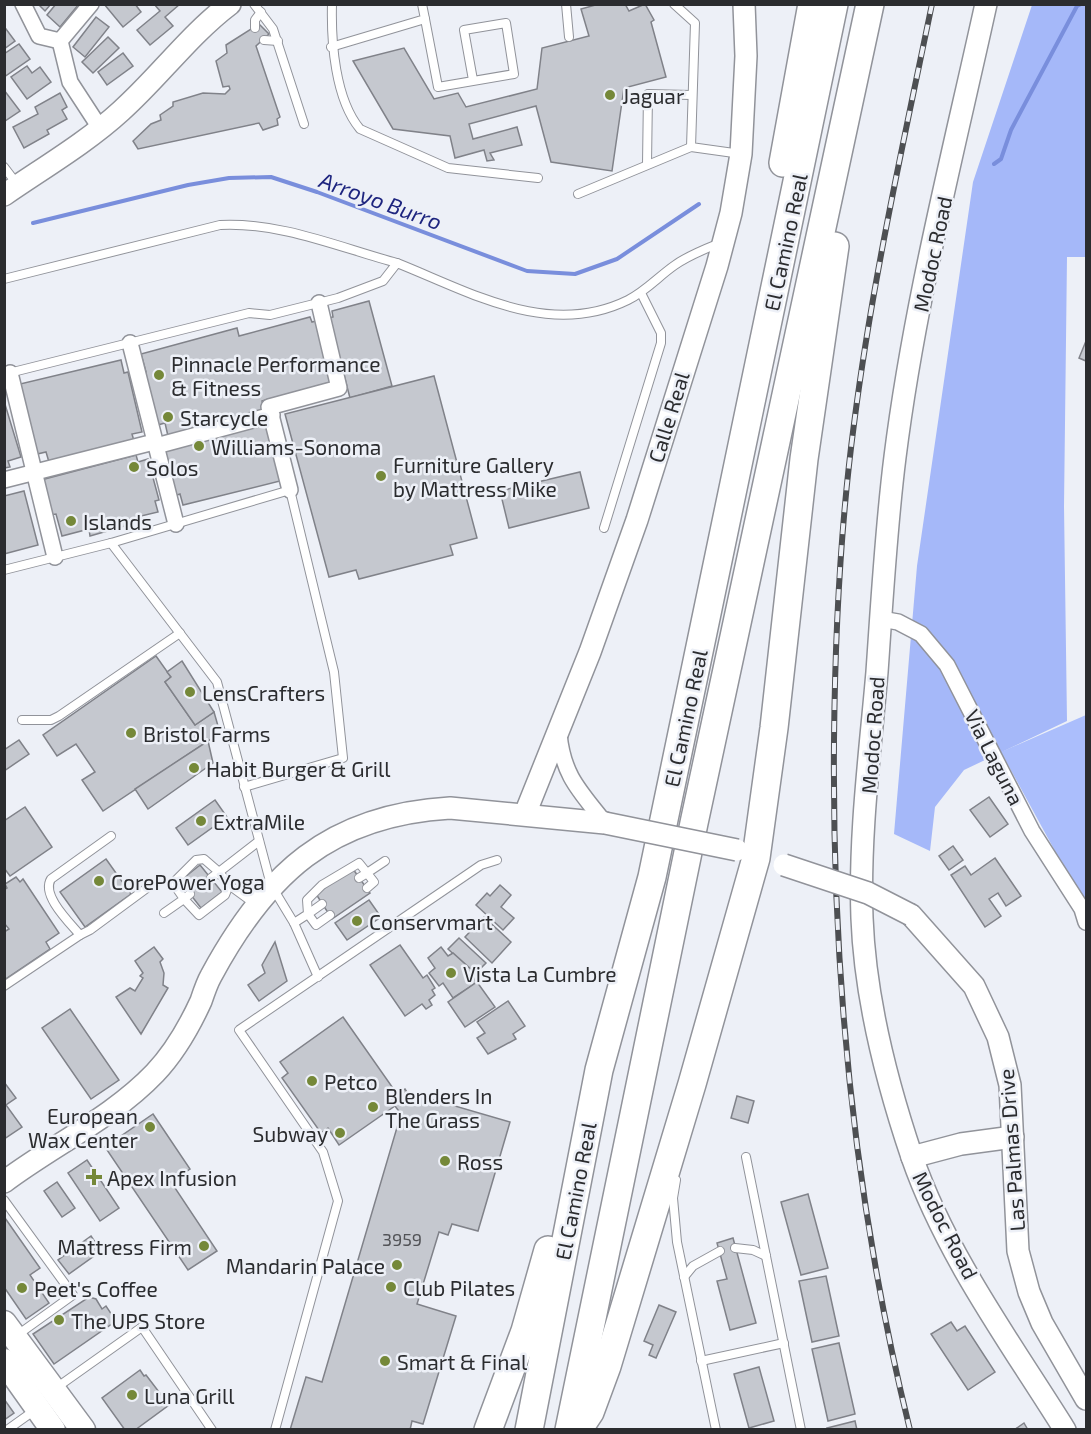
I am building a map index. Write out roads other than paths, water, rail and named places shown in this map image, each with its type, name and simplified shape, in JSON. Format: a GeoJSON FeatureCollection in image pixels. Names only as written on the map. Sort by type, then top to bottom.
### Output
{"type":"FeatureCollection","features":[{"type":"Feature","properties":{"kind":"highway"},"geometry":{"type":"LineString","coordinates":[[779,270],[772,219],[812,4]]}},
{"type":"Feature","properties":{"kind":"highway","name":"El Camino Real"},"geometry":{"type":"LineString","coordinates":[[528,1430],[599,1070],[653,871],[834,4]]}},
{"type":"Feature","properties":{"kind":"highway","name":"El Camino Real"},"geometry":{"type":"LineString","coordinates":[[569,1430],[694,823],[832,192],[870,4]]}},
{"type":"Feature","properties":{"kind":"highway"},"geometry":{"type":"LineString","coordinates":[[578,1430],[590,1412],[607,1366],[678,1122],[692,1084],[774,728],[804,459],[836,256],[832,192]]}},
{"type":"Feature","properties":{"kind":"highway"},"geometry":{"type":"LineString","coordinates":[[488,1430],[525,1331],[599,1070]]}},
{"type":"Feature","properties":{"kind":"main road"},"geometry":{"type":"LineString","coordinates":[[10,1330],[83,1430]]}},
{"type":"Feature","properties":{"kind":"main road"},"geometry":{"type":"LineString","coordinates":[[4,1361],[53,1430]]}},
{"type":"Feature","properties":{"kind":"street"},"geometry":{"type":"LineString","coordinates":[[23,4],[39,36],[60,41]]}},
{"type":"Feature","properties":{"kind":"street"},"geometry":{"type":"LineString","coordinates":[[60,41],[91,4]]}},
{"type":"Feature","properties":{"kind":"street"},"geometry":{"type":"LineString","coordinates":[[11,190],[100,128],[145,89],[194,35],[230,4]]}},
{"type":"Feature","properties":{"kind":"street","name":"Calle Real"},"geometry":{"type":"LineString","coordinates":[[525,814],[590,652],[640,509],[723,242],[741,154],[746,66],[744,4]]}},
{"type":"Feature","properties":{"kind":"street","name":"Modoc Road"},"geometry":{"type":"LineString","coordinates":[[986,4],[922,292],[895,457],[863,844],[862,919],[875,1018],[896,1105],[912,1158],[941,1226],[1065,1430]]}},
{"type":"Feature","properties":{"kind":"street"},"geometry":{"type":"LineString","coordinates":[[60,41],[70,82],[100,128]]}},
{"type":"Feature","properties":{"kind":"street"},"geometry":{"type":"LineString","coordinates":[[290,490],[269,407],[339,388],[319,303]]}},
{"type":"Feature","properties":{"kind":"street"},"geometry":{"type":"LineString","coordinates":[[130,343],[176,524]]}},
{"type":"Feature","properties":{"kind":"street"},"geometry":{"type":"LineString","coordinates":[[7,374],[55,557]]}},
{"type":"Feature","properties":{"kind":"street"},"geometry":{"type":"LineString","coordinates":[[4,480],[272,415]]}},
{"type":"Feature","properties":{"kind":"street","name":"Via Laguna"},"geometry":{"type":"LineString","coordinates":[[881,619],[898,622],[921,634],[947,665],[1032,831],[1082,909],[1086,922]]}},
{"type":"Feature","properties":{"kind":"street"},"geometry":{"type":"LineString","coordinates":[[559,730],[562,760],[576,786],[605,823]]}},
{"type":"Feature","properties":{"kind":"street","name":"Las Palmas Drive"},"geometry":{"type":"LineString","coordinates":[[4,1182],[112,1109],[156,1073],[200,1003],[210,977],[256,904],[271,885],[297,862],[352,829],[392,815],[450,808],[605,823],[673,836],[784,865],[868,893],[911,915],[956,963],[974,986],[988,1013],[1004,1056],[1010,1085],[1018,1251],[1029,1292],[1047,1332],[1086,1399]]}},
{"type":"Feature","properties":{"kind":"street"},"geometry":{"type":"LineString","coordinates":[[912,1158],[961,1144],[1013,1137]]}},
{"type":"Feature","properties":{"kind":"lane"},"geometry":{"type":"LineString","coordinates":[[254,4],[273,29],[304,124]]}},
{"type":"Feature","properties":{"kind":"lane"},"geometry":{"type":"LineString","coordinates":[[332,4],[331,47],[339,80],[354,122],[360,129],[448,168],[538,178]]}},
{"type":"Feature","properties":{"kind":"lane"},"geometry":{"type":"LineString","coordinates":[[422,4],[438,87],[514,74],[506,23],[464,30],[473,80]]}},
{"type":"Feature","properties":{"kind":"lane"},"geometry":{"type":"LineString","coordinates":[[566,4],[569,37]]}},
{"type":"Feature","properties":{"kind":"lane"},"geometry":{"type":"LineString","coordinates":[[674,4],[695,23],[691,147]]}},
{"type":"Feature","properties":{"kind":"lane"},"geometry":{"type":"LineString","coordinates":[[255,28],[255,20],[261,12]]}},
{"type":"Feature","properties":{"kind":"lane"},"geometry":{"type":"LineString","coordinates":[[331,47],[425,19]]}},
{"type":"Feature","properties":{"kind":"lane"},"geometry":{"type":"LineString","coordinates":[[264,40],[278,41]]}},
{"type":"Feature","properties":{"kind":"lane"},"geometry":{"type":"LineString","coordinates":[[647,164],[648,94],[692,95]]}},
{"type":"Feature","properties":{"kind":"lane"},"geometry":{"type":"LineString","coordinates":[[578,194],[691,147],[741,154]]}},
{"type":"Feature","properties":{"kind":"lane"},"geometry":{"type":"LineString","coordinates":[[4,167],[11,190]]}},
{"type":"Feature","properties":{"kind":"lane"},"geometry":{"type":"LineString","coordinates":[[4,279],[220,225],[247,223],[288,230],[397,263],[474,295],[519,310],[546,315],[590,314],[641,293],[676,264],[723,242]]}},
{"type":"Feature","properties":{"kind":"lane"},"geometry":{"type":"LineString","coordinates":[[7,374],[249,313],[270,315],[319,303],[383,282],[397,263]]}},
{"type":"Feature","properties":{"kind":"lane"},"geometry":{"type":"LineString","coordinates":[[603,528],[661,343],[661,333],[641,293]]}},
{"type":"Feature","properties":{"kind":"lane"},"geometry":{"type":"LineString","coordinates":[[4,570],[111,543],[290,490],[334,672],[343,758],[244,787]]}},
{"type":"Feature","properties":{"kind":"lane"},"geometry":{"type":"LineString","coordinates":[[111,543],[217,682],[271,885],[294,923],[318,976]]}},
{"type":"Feature","properties":{"kind":"lane"},"geometry":{"type":"LineString","coordinates":[[22,720],[51,720],[59,716],[180,633]]}},
{"type":"Feature","properties":{"kind":"lane"},"geometry":{"type":"LineString","coordinates":[[80,934],[49,894],[47,884],[111,836]]}},
{"type":"Feature","properties":{"kind":"lane"},"geometry":{"type":"LineString","coordinates":[[211,878],[259,842]]}},
{"type":"Feature","properties":{"kind":"lane"},"geometry":{"type":"LineString","coordinates":[[229,885],[225,895],[199,915],[187,896],[173,883],[196,860],[204,859],[219,872],[229,885],[256,904]]}},
{"type":"Feature","properties":{"kind":"lane"},"geometry":{"type":"LineString","coordinates":[[359,878],[385,861]]}},
{"type":"Feature","properties":{"kind":"lane"},"geometry":{"type":"LineString","coordinates":[[275,1430],[338,1201],[323,1152],[239,1030],[481,865],[497,861]]}},
{"type":"Feature","properties":{"kind":"lane"},"geometry":{"type":"LineString","coordinates":[[330,915],[316,925],[308,914],[307,900],[322,885],[359,863],[374,882],[367,888]]}},
{"type":"Feature","properties":{"kind":"lane"},"geometry":{"type":"LineString","coordinates":[[4,986],[147,888]]}},
{"type":"Feature","properties":{"kind":"lane"},"geometry":{"type":"LineString","coordinates":[[164,913],[187,896]]}},
{"type":"Feature","properties":{"kind":"lane"},"geometry":{"type":"LineString","coordinates":[[294,923],[322,904]]}},
{"type":"Feature","properties":{"kind":"lane"},"geometry":{"type":"LineString","coordinates":[[678,1122],[682,1146],[680,1156]]}},
{"type":"Feature","properties":{"kind":"lane"},"geometry":{"type":"LineString","coordinates":[[746,1157],[801,1430]]}},
{"type":"Feature","properties":{"kind":"lane"},"geometry":{"type":"LineString","coordinates":[[678,1166],[673,1198],[684,1277],[716,1430]]}},
{"type":"Feature","properties":{"kind":"lane"},"geometry":{"type":"LineString","coordinates":[[4,1200],[73,1295],[10,1330]]}},
{"type":"Feature","properties":{"kind":"lane"},"geometry":{"type":"LineString","coordinates":[[735,1248],[753,1250],[766,1256]]}},
{"type":"Feature","properties":{"kind":"lane"},"geometry":{"type":"LineString","coordinates":[[684,1277],[693,1266],[720,1251]]}},
{"type":"Feature","properties":{"kind":"lane"},"geometry":{"type":"LineString","coordinates":[[54,1390],[142,1327],[212,1430]]}},
{"type":"Feature","properties":{"kind":"lane"},"geometry":{"type":"LineString","coordinates":[[701,1360],[784,1343]]}},
{"type":"Feature","properties":{"kind":"lane"},"geometry":{"type":"LineString","coordinates":[[7,1430],[38,1408]]}},
{"type":"Feature","properties":{"kind":"waterway","name":"Arroyo Burro"},"geometry":{"type":"LineString","coordinates":[[994,164],[1001,159],[1011,130],[1077,6],[1081,4]]}},
{"type":"Feature","properties":{"kind":"waterway","name":"Arroyo Burro"},"geometry":{"type":"LineString","coordinates":[[33,223],[188,185],[229,178],[271,177],[527,271],[575,274],[617,259],[699,204]]}},
{"type":"Feature","properties":{"kind":"railway"},"geometry":{"type":"LineString","coordinates":[[910,1430],[874,1260],[850,1088],[837,915],[834,741],[837,622],[842,543],[849,463],[861,371],[889,214],[932,4]]}},
{"type":"Feature","properties":{"kind":"place","name":"Jaguar"},"geometry":{"type":"Point","coordinates":[610,95]}},
{"type":"Feature","properties":{"kind":"place","name":"Pinnacle Performance & Fitness"},"geometry":{"type":"Point","coordinates":[159,375]}},
{"type":"Feature","properties":{"kind":"place","name":"Starcycle"},"geometry":{"type":"Point","coordinates":[168,417]}},
{"type":"Feature","properties":{"kind":"place","name":"Williams-Sonoma"},"geometry":{"type":"Point","coordinates":[199,446]}},
{"type":"Feature","properties":{"kind":"place","name":"Solos"},"geometry":{"type":"Point","coordinates":[134,467]}},
{"type":"Feature","properties":{"kind":"place","name":"Furniture Gallery by Mattress Mike"},"geometry":{"type":"Point","coordinates":[381,476]}},
{"type":"Feature","properties":{"kind":"place","name":"Islands"},"geometry":{"type":"Point","coordinates":[71,521]}},
{"type":"Feature","properties":{"kind":"place","name":"LensCrafters"},"geometry":{"type":"Point","coordinates":[190,692]}},
{"type":"Feature","properties":{"kind":"place","name":"Bristol Farms"},"geometry":{"type":"Point","coordinates":[131,733]}},
{"type":"Feature","properties":{"kind":"place","name":"Habit Burger & Grill"},"geometry":{"type":"Point","coordinates":[194,768]}},
{"type":"Feature","properties":{"kind":"place","name":"ExtraMile"},"geometry":{"type":"Point","coordinates":[201,821]}},
{"type":"Feature","properties":{"kind":"place","name":"CorePower Yoga"},"geometry":{"type":"Point","coordinates":[99,881]}},
{"type":"Feature","properties":{"kind":"place","name":"Conservmart"},"geometry":{"type":"Point","coordinates":[357,921]}},
{"type":"Feature","properties":{"kind":"place","name":"Vista La Cumbre"},"geometry":{"type":"Point","coordinates":[451,973]}},
{"type":"Feature","properties":{"kind":"place","name":"Petco"},"geometry":{"type":"Point","coordinates":[312,1081]}},
{"type":"Feature","properties":{"kind":"place","name":"Blenders In The Grass"},"geometry":{"type":"Point","coordinates":[373,1107]}},
{"type":"Feature","properties":{"kind":"place","name":"European Wax Center"},"geometry":{"type":"Point","coordinates":[150,1127]}},
{"type":"Feature","properties":{"kind":"place","name":"Subway"},"geometry":{"type":"Point","coordinates":[340,1133]}},
{"type":"Feature","properties":{"kind":"place","name":"Ross"},"geometry":{"type":"Point","coordinates":[445,1161]}},
{"type":"Feature","properties":{"kind":"place","name":"Apex Infusion"},"geometry":{"type":"Point","coordinates":[94,1177]}},
{"type":"Feature","properties":{"kind":"place","name":"Mattress Firm"},"geometry":{"type":"Point","coordinates":[204,1246]}},
{"type":"Feature","properties":{"kind":"place","name":"Mandarin Palace"},"geometry":{"type":"Point","coordinates":[397,1265]}},
{"type":"Feature","properties":{"kind":"place","name":"Club Pilates"},"geometry":{"type":"Point","coordinates":[391,1287]}},
{"type":"Feature","properties":{"kind":"place","name":"Peet's Coffee"},"geometry":{"type":"Point","coordinates":[22,1288]}},
{"type":"Feature","properties":{"kind":"place","name":"The UPS Store"},"geometry":{"type":"Point","coordinates":[59,1320]}},
{"type":"Feature","properties":{"kind":"place","name":"Smart & Final"},"geometry":{"type":"Point","coordinates":[385,1361]}},
{"type":"Feature","properties":{"kind":"place","name":"Luna Grill"},"geometry":{"type":"Point","coordinates":[132,1395]}}]}
